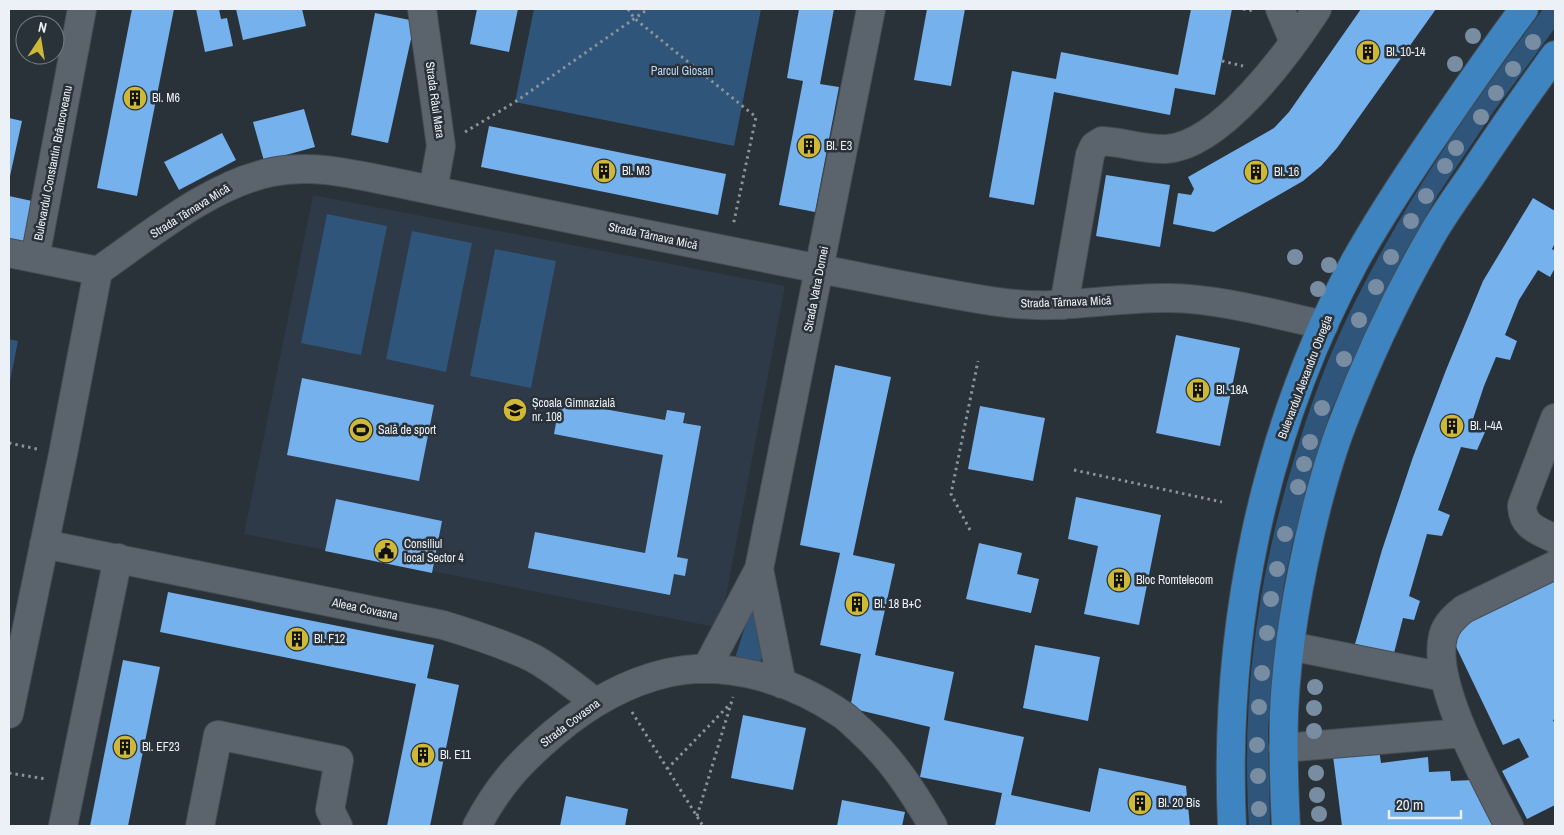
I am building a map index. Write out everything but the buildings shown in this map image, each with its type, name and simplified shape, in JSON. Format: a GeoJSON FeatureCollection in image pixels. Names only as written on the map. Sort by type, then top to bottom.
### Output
{"type":"FeatureCollection","features":[{"type":"Feature","properties":{"kind":"main road","name":"Bulevardul Alexandru Obregia"},"geometry":{"type":"LineString","coordinates":[[1232,826],[1230,749],[1234,680],[1240,629],[1251,556],[1260,513],[1289,411],[1324,325],[1355,262],[1389,203],[1474,77],[1524,9]]}},
{"type":"Feature","properties":{"kind":"main road"},"geometry":{"type":"LineString","coordinates":[[1286,826],[1283,748],[1290,646],[1303,567],[1324,478],[1341,427],[1376,343],[1405,284],[1437,226],[1555,55]]}},
{"type":"Feature","properties":{"kind":"street","name":"Bulevardul Constantin Brâncoveanu"},"geometry":{"type":"LineString","coordinates":[[22,256],[82,9]]}},
{"type":"Feature","properties":{"kind":"street","name":"Strada Râul Mara"},"geometry":{"type":"LineString","coordinates":[[422,9],[441,146],[433,190]]}},
{"type":"Feature","properties":{"kind":"street","name":"Strada Vatra Dornei"},"geometry":{"type":"LineString","coordinates":[[706,669],[759,568],[871,9]]}},
{"type":"Feature","properties":{"kind":"street"},"geometry":{"type":"LineString","coordinates":[[1280,9],[1294,42]]}},
{"type":"Feature","properties":{"kind":"street"},"geometry":{"type":"LineString","coordinates":[[1064,304],[1090,155],[1094,146],[1102,141],[1153,149],[1177,148],[1191,143],[1209,132],[1248,99],[1294,42],[1317,9]]}},
{"type":"Feature","properties":{"kind":"street","name":"Strada Târnava Mică"},"geometry":{"type":"LineString","coordinates":[[98,271],[218,191],[262,174],[293,169],[316,168],[433,190],[727,251],[991,301],[1026,305],[1145,298],[1191,299],[1256,310],[1324,325]]}},
{"type":"Feature","properties":{"kind":"street"},"geometry":{"type":"LineString","coordinates":[[9,714],[98,271],[22,256]]}},
{"type":"Feature","properties":{"kind":"street"},"geometry":{"type":"LineString","coordinates":[[1555,418],[1522,505],[1524,521],[1533,528],[1555,539]]}},
{"type":"Feature","properties":{"kind":"street","name":"Aleea Covasna"},"geometry":{"type":"LineString","coordinates":[[44,544],[443,625],[486,639],[534,659],[552,670],[607,696]]}},
{"type":"Feature","properties":{"kind":"street"},"geometry":{"type":"LineString","coordinates":[[63,826],[118,558]]}},
{"type":"Feature","properties":{"kind":"street"},"geometry":{"type":"LineString","coordinates":[[1509,826],[1464,733],[1444,677],[1441,663],[1443,636],[1452,618],[1464,609],[1555,565]]}},
{"type":"Feature","properties":{"kind":"street","name":"Strada Vatra Dornei"},"geometry":{"type":"LineString","coordinates":[[759,568],[782,684]]}},
{"type":"Feature","properties":{"kind":"street"},"geometry":{"type":"LineString","coordinates":[[1290,646],[1444,677]]}},
{"type":"Feature","properties":{"kind":"street","name":"Strada Covasna"},"geometry":{"type":"LineString","coordinates":[[477,826],[508,776],[567,722],[607,696],[641,681],[666,673],[706,669],[741,673],[782,684],[813,697],[844,716],[878,746],[913,791],[933,826]]}},
{"type":"Feature","properties":{"kind":"street"},"geometry":{"type":"LineString","coordinates":[[1283,748],[1464,733]]}},
{"type":"Feature","properties":{"kind":"street"},"geometry":{"type":"LineString","coordinates":[[200,826],[218,735],[339,760],[330,810],[338,826]]}},
{"type":"Feature","properties":{"kind":"path"},"geometry":{"type":"LineString","coordinates":[[628,9],[634,18],[756,116],[727,251]]}},
{"type":"Feature","properties":{"kind":"path"},"geometry":{"type":"LineString","coordinates":[[441,146],[515,102],[648,9]]}},
{"type":"Feature","properties":{"kind":"path"},"geometry":{"type":"LineString","coordinates":[[970,530],[951,494],[978,361]]}},
{"type":"Feature","properties":{"kind":"path"},"geometry":{"type":"LineString","coordinates":[[1074,470],[1222,502]]}},
{"type":"Feature","properties":{"kind":"path"},"geometry":{"type":"LineString","coordinates":[[697,816],[741,673]]}},
{"type":"Feature","properties":{"kind":"path"},"geometry":{"type":"LineString","coordinates":[[607,696],[667,769],[703,826]]}},
{"type":"Feature","properties":{"kind":"path"},"geometry":{"type":"LineString","coordinates":[[667,769],[732,702]]}},
{"type":"Feature","properties":{"kind":"path"},"geometry":{"type":"LineString","coordinates":[[9,772],[72,784]]}},
{"type":"Feature","properties":{"kind":"shaded area","name":"Școala Gimnazială nr. 108"},"geometry":{"type":"Polygon","coordinates":[[[313,195],[785,286],[720,628],[244,534],[313,195]]]}},
{"type":"Feature","properties":{"kind":"green space","name":"Parcul Giosan"},"geometry":{"type":"Polygon","coordinates":[[[534,9],[761,9],[734,146],[515,102],[534,9]]]}},
{"type":"Feature","properties":{"kind":"green space"},"geometry":{"type":"Polygon","coordinates":[[[1543,9],[1555,9],[1555,28],[1494,111],[1439,193],[1403,256],[1364,336],[1329,416],[1293,541],[1284,584],[1273,664],[1268,731],[1270,826],[1249,826],[1247,732],[1255,639],[1271,547],[1300,438],[1312,403],[1347,318],[1390,236],[1463,121],[1543,9]]]}},
{"type":"Feature","properties":{"kind":"green space"},"geometry":{"type":"Polygon","coordinates":[[[327,214],[387,226],[361,355],[301,343],[327,214]]]}},
{"type":"Feature","properties":{"kind":"green space"},"geometry":{"type":"Polygon","coordinates":[[[412,231],[472,243],[446,372],[386,359],[412,231]]]}},
{"type":"Feature","properties":{"kind":"green space"},"geometry":{"type":"Polygon","coordinates":[[[495,249],[556,261],[531,388],[470,376],[495,249]]]}},
{"type":"Feature","properties":{"kind":"green space"},"geometry":{"type":"Polygon","coordinates":[[[9,339],[18,341],[9,386],[9,339]]]}},
{"type":"Feature","properties":{"kind":"green space"},"geometry":{"type":"Polygon","coordinates":[[[751,612],[754,614],[762,645],[760,662],[737,659],[736,655],[751,612]]]}},
{"type":"Feature","properties":{"kind":"place","name":"Bl. 10-14"},"geometry":{"type":"Point","coordinates":[1368,52]}},
{"type":"Feature","properties":{"kind":"place","name":"Bl. M6"},"geometry":{"type":"Point","coordinates":[135,98]}},
{"type":"Feature","properties":{"kind":"place","name":"Bl. E3"},"geometry":{"type":"Point","coordinates":[809,146]}},
{"type":"Feature","properties":{"kind":"place","name":"Bl. M3"},"geometry":{"type":"Point","coordinates":[604,171]}},
{"type":"Feature","properties":{"kind":"place","name":"Bl. 16"},"geometry":{"type":"Point","coordinates":[1256,172]}},
{"type":"Feature","properties":{"kind":"place","name":"Bl. 18A"},"geometry":{"type":"Point","coordinates":[1198,390]}},
{"type":"Feature","properties":{"kind":"place","name":"Școala Gimnazială nr. 108"},"geometry":{"type":"Point","coordinates":[515,410]}},
{"type":"Feature","properties":{"kind":"place","name":"Bl. I-4A"},"geometry":{"type":"Point","coordinates":[1452,426]}},
{"type":"Feature","properties":{"kind":"place","name":"Sală de sport"},"geometry":{"type":"Point","coordinates":[361,430]}},
{"type":"Feature","properties":{"kind":"place","name":"Consiliul local Sector 4"},"geometry":{"type":"Point","coordinates":[386,551]}},
{"type":"Feature","properties":{"kind":"place","name":"Bloc Romtelecom"},"geometry":{"type":"Point","coordinates":[1119,580]}},
{"type":"Feature","properties":{"kind":"place","name":"Bl. 18 B+C"},"geometry":{"type":"Point","coordinates":[857,604]}},
{"type":"Feature","properties":{"kind":"place","name":"Bl. F12"},"geometry":{"type":"Point","coordinates":[297,639]}},
{"type":"Feature","properties":{"kind":"place","name":"Bl. EF23"},"geometry":{"type":"Point","coordinates":[125,747]}},
{"type":"Feature","properties":{"kind":"place","name":"Bl. E11"},"geometry":{"type":"Point","coordinates":[423,755]}},
{"type":"Feature","properties":{"kind":"place","name":"Bl. 20 Bis"},"geometry":{"type":"Point","coordinates":[1140,803]}}]}
